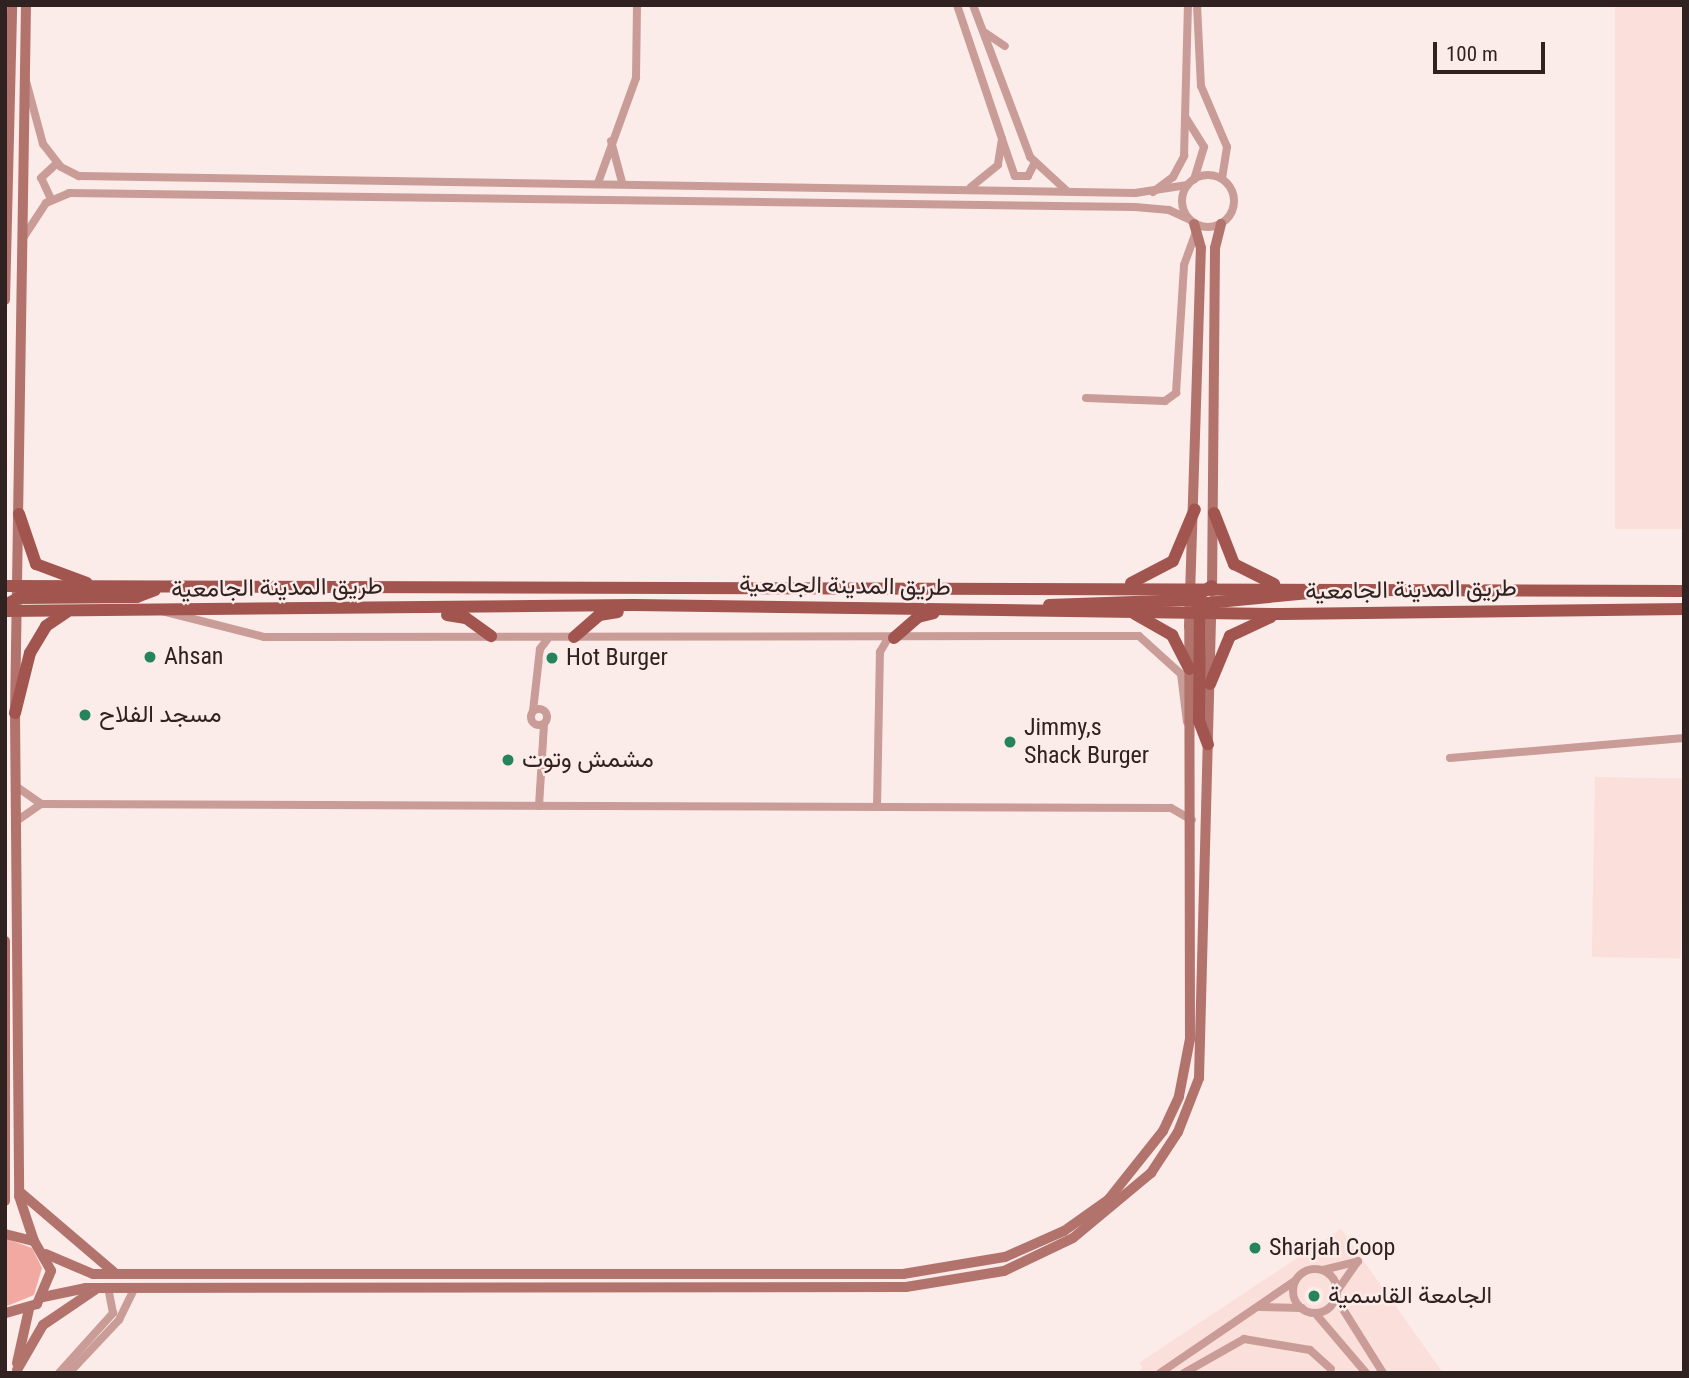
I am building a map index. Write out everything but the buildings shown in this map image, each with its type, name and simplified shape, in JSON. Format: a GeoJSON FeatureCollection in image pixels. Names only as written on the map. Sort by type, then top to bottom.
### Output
{"type":"FeatureCollection","features":[{"type":"Feature","properties":{"kind":"main road"},"geometry":{"type":"LineString","coordinates":[[5,300],[8,36],[12,5]]}},
{"type":"Feature","properties":{"kind":"main road"},"geometry":{"type":"LineString","coordinates":[[26,5],[19,514],[10,599],[18,820],[19,1191],[34,1241],[46,1254],[70,1269],[116,1274],[903,1274],[956,1269],[1028,1248],[1088,1216],[1126,1182],[1175,1105],[1191,1031],[1192,820],[1189,669],[1214,513],[1215,248],[1221,224]]}},
{"type":"Feature","properties":{"kind":"main road"},"geometry":{"type":"LineString","coordinates":[[43,1297],[103,1288],[906,1287],[981,1278],[1053,1250],[1135,1191],[1166,1152],[1193,1098],[1204,1038],[1210,684],[1195,509],[1194,225]]}},
{"type":"Feature","properties":{"kind":"main road"},"geometry":{"type":"LineString","coordinates":[[1123,586],[1173,561],[1195,509]]}},
{"type":"Feature","properties":{"kind":"main road"},"geometry":{"type":"LineString","coordinates":[[1214,513],[1234,564],[1281,587]]}},
{"type":"Feature","properties":{"kind":"main road"},"geometry":{"type":"LineString","coordinates":[[19,514],[36,564],[90,586]]}},
{"type":"Feature","properties":{"kind":"main road","name":"طريق المدينة الجامعية"},"geometry":{"type":"LineString","coordinates":[[10,599],[90,586],[1123,586],[1282,614],[1684,609]]}},
{"type":"Feature","properties":{"kind":"main road","name":"طريق المدينة الجامعية"},"geometry":{"type":"LineString","coordinates":[[10,599],[67,612],[634,605],[1131,612],[1281,587],[1684,590]]}},
{"type":"Feature","properties":{"kind":"main road"},"geometry":{"type":"LineString","coordinates":[[10,599],[137,597],[158,588]]}},
{"type":"Feature","properties":{"kind":"main road"},"geometry":{"type":"LineString","coordinates":[[1039,609],[1078,600],[1311,598],[1334,589]]}},
{"type":"Feature","properties":{"kind":"main road"},"geometry":{"type":"LineString","coordinates":[[1201,600],[1199,721],[1208,744]]}},
{"type":"Feature","properties":{"kind":"main road"},"geometry":{"type":"LineString","coordinates":[[574,637],[603,614],[634,605]]}},
{"type":"Feature","properties":{"kind":"main road"},"geometry":{"type":"LineString","coordinates":[[428,608],[466,618],[491,636]]}},
{"type":"Feature","properties":{"kind":"main road"},"geometry":{"type":"LineString","coordinates":[[891,638],[918,617],[949,608]]}},
{"type":"Feature","properties":{"kind":"main road"},"geometry":{"type":"LineString","coordinates":[[15,713],[30,653],[46,626],[67,612]]}},
{"type":"Feature","properties":{"kind":"main road"},"geometry":{"type":"LineString","coordinates":[[1131,612],[1167,631],[1189,669]]}},
{"type":"Feature","properties":{"kind":"main road"},"geometry":{"type":"LineString","coordinates":[[1210,684],[1235,632],[1282,614]]}},
{"type":"Feature","properties":{"kind":"main road"},"geometry":{"type":"LineString","coordinates":[[5,941],[5,1201]]}},
{"type":"Feature","properties":{"kind":"main road"},"geometry":{"type":"LineString","coordinates":[[19,1191],[116,1274]]}},
{"type":"Feature","properties":{"kind":"main road"},"geometry":{"type":"LineString","coordinates":[[5,1234],[34,1241]]}},
{"type":"Feature","properties":{"kind":"main road"},"geometry":{"type":"LineString","coordinates":[[5,1313],[29,1309],[43,1297],[51,1280],[46,1254]]}},
{"type":"Feature","properties":{"kind":"main road"},"geometry":{"type":"LineString","coordinates":[[17,1371],[43,1325],[103,1288]]}},
{"type":"Feature","properties":{"kind":"main road"},"geometry":{"type":"LineString","coordinates":[[17,1371],[29,1309]]}},
{"type":"Feature","properties":{"kind":"street"},"geometry":{"type":"LineString","coordinates":[[598,183],[611,135],[636,78],[637,5]]}},
{"type":"Feature","properties":{"kind":"street"},"geometry":{"type":"LineString","coordinates":[[957,5],[1015,176],[1028,176],[1034,164]]}},
{"type":"Feature","properties":{"kind":"street"},"geometry":{"type":"LineString","coordinates":[[973,5],[1034,164],[1069,192]]}},
{"type":"Feature","properties":{"kind":"street"},"geometry":{"type":"LineString","coordinates":[[1148,193],[1180,167],[1186,118],[1188,5]]}},
{"type":"Feature","properties":{"kind":"street"},"geometry":{"type":"LineString","coordinates":[[23,239],[51,199],[65,193],[1144,207],[1194,225],[1221,224],[1234,202],[1222,179],[1227,148],[1201,86],[1196,5]]}},
{"type":"Feature","properties":{"kind":"street"},"geometry":{"type":"LineString","coordinates":[[983,31],[1005,46]]}},
{"type":"Feature","properties":{"kind":"street"},"geometry":{"type":"LineString","coordinates":[[25,78],[39,136],[57,163],[79,176],[122,179],[622,182],[1148,193],[1190,182],[1222,179]]}},
{"type":"Feature","properties":{"kind":"street"},"geometry":{"type":"LineString","coordinates":[[1086,398],[1165,401],[1177,393],[1184,265],[1194,225],[1182,206],[1204,147],[1186,118]]}},
{"type":"Feature","properties":{"kind":"street"},"geometry":{"type":"LineString","coordinates":[[611,135],[622,182]]}},
{"type":"Feature","properties":{"kind":"street"},"geometry":{"type":"LineString","coordinates":[[967,189],[994,170],[1002,139]]}},
{"type":"Feature","properties":{"kind":"street"},"geometry":{"type":"LineString","coordinates":[[51,199],[41,178],[57,163]]}},
{"type":"Feature","properties":{"kind":"street"},"geometry":{"type":"LineString","coordinates":[[892,202],[893,187]]}},
{"type":"Feature","properties":{"kind":"street"},"geometry":{"type":"LineString","coordinates":[[162,611],[264,637],[1144,637],[1181,674],[1190,726]]}},
{"type":"Feature","properties":{"kind":"street"},"geometry":{"type":"LineString","coordinates":[[528,637],[540,657]]}},
{"type":"Feature","properties":{"kind":"street"},"geometry":{"type":"LineString","coordinates":[[539,743],[533,724],[538,711],[540,657],[549,637]]}},
{"type":"Feature","properties":{"kind":"street"},"geometry":{"type":"LineString","coordinates":[[868,638],[880,657]]}},
{"type":"Feature","properties":{"kind":"street"},"geometry":{"type":"LineString","coordinates":[[877,806],[880,657],[891,638]]}},
{"type":"Feature","properties":{"kind":"street"},"geometry":{"type":"LineString","coordinates":[[538,711],[544,724],[539,743],[539,806]]}},
{"type":"Feature","properties":{"kind":"street"},"geometry":{"type":"LineString","coordinates":[[533,724],[544,724]]}},
{"type":"Feature","properties":{"kind":"street"},"geometry":{"type":"LineString","coordinates":[[1450,758],[1684,738]]}},
{"type":"Feature","properties":{"kind":"street"},"geometry":{"type":"LineString","coordinates":[[17,787],[41,804]]}},
{"type":"Feature","properties":{"kind":"street"},"geometry":{"type":"LineString","coordinates":[[1171,808],[1191,793]]}},
{"type":"Feature","properties":{"kind":"street"},"geometry":{"type":"LineString","coordinates":[[18,820],[41,804],[1171,808],[1192,820]]}},
{"type":"Feature","properties":{"kind":"street"},"geometry":{"type":"LineString","coordinates":[[1160,1373],[1309,1269],[1323,1270],[1357,1261],[1336,1295],[1315,1313]]}},
{"type":"Feature","properties":{"kind":"street"},"geometry":{"type":"LineString","coordinates":[[1323,1270],[1383,1373]]}},
{"type":"Feature","properties":{"kind":"street"},"geometry":{"type":"LineString","coordinates":[[1295,1281],[1293,1293],[1301,1308]]}},
{"type":"Feature","properties":{"kind":"street"},"geometry":{"type":"LineString","coordinates":[[59,1373],[113,1314],[103,1288]]}},
{"type":"Feature","properties":{"kind":"street"},"geometry":{"type":"LineString","coordinates":[[69,1373],[119,1320],[134,1289]]}},
{"type":"Feature","properties":{"kind":"street"},"geometry":{"type":"LineString","coordinates":[[1253,1309],[1301,1308],[1315,1313],[1367,1373]]}},
{"type":"Feature","properties":{"kind":"street"},"geometry":{"type":"LineString","coordinates":[[1184,1373],[1217,1350],[1239,1339],[1265,1340],[1314,1352],[1332,1371]]}},
{"type":"Feature","properties":{"kind":"shaded area"},"geometry":{"type":"Polygon","coordinates":[[[1615,5],[1684,5],[1684,529],[1615,529],[1615,5]]]}},
{"type":"Feature","properties":{"kind":"shaded area"},"geometry":{"type":"Polygon","coordinates":[[[1595,777],[1684,779],[1681,959],[1592,957],[1595,777]]]}},
{"type":"Feature","properties":{"kind":"shaded area","name":"الجامعة القاسمية"},"geometry":{"type":"Polygon","coordinates":[[[1341,1229],[1443,1373],[1136,1373],[1143,1368],[1139,1363],[1341,1229]]]}},
{"type":"Feature","properties":{"kind":"shaded area"},"geometry":{"type":"Polygon","coordinates":[[[7,1239],[32,1248],[42,1268],[34,1295],[7,1306],[7,1239]]]}},
{"type":"Feature","properties":{"kind":"place","name":"Ahsan"},"geometry":{"type":"Point","coordinates":[150,657]}},
{"type":"Feature","properties":{"kind":"place","name":"Hot Burger"},"geometry":{"type":"Point","coordinates":[552,658]}},
{"type":"Feature","properties":{"kind":"place","name":"مسجد الفلاح"},"geometry":{"type":"Point","coordinates":[85,715]}},
{"type":"Feature","properties":{"kind":"place","name":"Jimmy,s Shack Burger"},"geometry":{"type":"Point","coordinates":[1010,742]}},
{"type":"Feature","properties":{"kind":"place","name":"مشمش وتوت"},"geometry":{"type":"Point","coordinates":[508,760]}},
{"type":"Feature","properties":{"kind":"place","name":"Sharjah Coop"},"geometry":{"type":"Point","coordinates":[1255,1248]}},
{"type":"Feature","properties":{"kind":"place","name":"الجامعة القاسمية"},"geometry":{"type":"Point","coordinates":[1314,1296]}}]}
